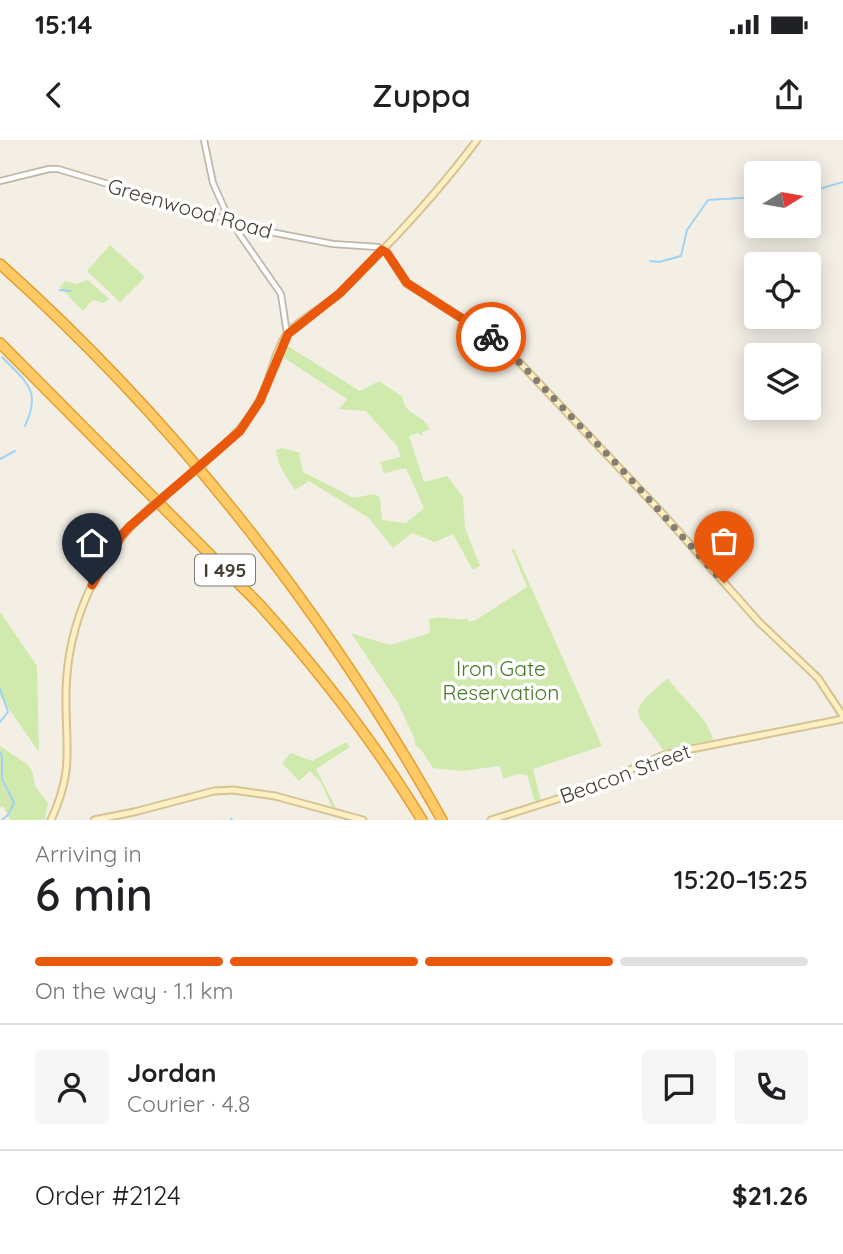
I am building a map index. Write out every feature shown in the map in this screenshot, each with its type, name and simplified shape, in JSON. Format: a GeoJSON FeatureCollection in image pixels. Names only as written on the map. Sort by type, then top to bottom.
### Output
{"type":"FeatureCollection","features":[{"type":"Feature","properties":{"kind":"highway","name":"I 495"},"geometry":{"type":"LineString","coordinates":[[0,264],[63,323],[125,387],[237,515],[349,668],[442,820]]}},
{"type":"Feature","properties":{"kind":"highway","name":"I 495"},"geometry":{"type":"LineString","coordinates":[[0,343],[260,605],[372,744],[422,820]]}},
{"type":"Feature","properties":{"kind":"main road"},"geometry":{"type":"LineString","coordinates":[[51,820],[67,776],[67,675],[79,614],[85,598],[121,536],[236,435],[250,418],[262,396],[288,334],[340,293],[382,250],[419,212],[477,140]]}},
{"type":"Feature","properties":{"kind":"main road"},"geometry":{"type":"LineString","coordinates":[[382,250],[387,253],[407,283],[492,337],[520,363],[759,622],[818,678],[843,717]]}},
{"type":"Feature","properties":{"kind":"main road","name":"Beacon Street"},"geometry":{"type":"LineString","coordinates":[[491,820],[586,790],[676,752],[843,717]]}},
{"type":"Feature","properties":{"kind":"main road"},"geometry":{"type":"LineString","coordinates":[[94,820],[214,791],[233,790],[275,796],[363,820]]}},
{"type":"Feature","properties":{"kind":"street"},"geometry":{"type":"LineString","coordinates":[[204,140],[214,183],[233,223],[281,294],[288,334]]}},
{"type":"Feature","properties":{"kind":"street","name":"Greenwood Road"},"geometry":{"type":"LineString","coordinates":[[0,181],[58,169],[208,213],[233,223],[333,244],[377,247],[382,250]]}},
{"type":"Feature","properties":{"kind":"green space"},"geometry":{"type":"Polygon","coordinates":[[[110,245],[145,277],[120,302],[87,271],[110,245]]]}},
{"type":"Feature","properties":{"kind":"green space"},"geometry":{"type":"Polygon","coordinates":[[[88,280],[109,299],[104,303],[93,300],[83,311],[60,287],[65,281],[76,284],[88,280]]]}},
{"type":"Feature","properties":{"kind":"green space"},"geometry":{"type":"Polygon","coordinates":[[[286,345],[360,391],[379,381],[403,397],[409,411],[426,423],[430,429],[422,432],[423,436],[417,433],[409,436],[424,482],[447,476],[463,497],[465,528],[480,566],[473,570],[453,534],[435,542],[412,533],[393,548],[369,518],[309,481],[295,490],[279,461],[276,451],[281,448],[299,452],[303,472],[354,498],[374,494],[380,497],[382,520],[406,523],[424,508],[406,468],[384,473],[380,462],[401,457],[397,446],[366,411],[339,409],[347,399],[281,356],[286,345]]]}},
{"type":"Feature","properties":{"kind":"green space","name":"Iron Gate Reservation"},"geometry":{"type":"Polygon","coordinates":[[[514,549],[602,746],[533,769],[541,800],[535,802],[527,775],[517,774],[503,779],[500,766],[462,771],[433,768],[415,745],[398,703],[351,633],[390,645],[430,633],[429,620],[434,618],[467,619],[469,622],[476,620],[527,587],[512,550],[514,549]]]}},
{"type":"Feature","properties":{"kind":"green space"},"geometry":{"type":"Polygon","coordinates":[[[0,612],[37,666],[39,752],[0,696],[0,612]]]}},
{"type":"Feature","properties":{"kind":"green space"},"geometry":{"type":"Polygon","coordinates":[[[668,678],[706,723],[713,740],[664,751],[646,727],[638,713],[639,707],[668,678]]]}},
{"type":"Feature","properties":{"kind":"green space"},"geometry":{"type":"Polygon","coordinates":[[[346,742],[350,747],[316,769],[336,808],[332,807],[321,783],[310,771],[299,781],[282,763],[291,753],[312,761],[346,742]]]}},
{"type":"Feature","properties":{"kind":"green space"},"geometry":{"type":"Polygon","coordinates":[[[0,746],[28,765],[35,786],[48,803],[45,820],[10,820],[3,806],[0,808],[0,746]]]}},
{"type":"Feature","properties":{"kind":"waterway"},"geometry":{"type":"LineString","coordinates":[[821,188],[843,182]]}},
{"type":"Feature","properties":{"kind":"waterway"},"geometry":{"type":"LineString","coordinates":[[650,261],[659,262],[681,256],[687,230],[708,200],[744,198]]}},
{"type":"Feature","properties":{"kind":"waterway"},"geometry":{"type":"LineString","coordinates":[[60,290],[71,291]]}},
{"type":"Feature","properties":{"kind":"waterway"},"geometry":{"type":"LineString","coordinates":[[2,357],[24,380],[32,395],[30,414],[25,426]]}},
{"type":"Feature","properties":{"kind":"waterway"},"geometry":{"type":"LineString","coordinates":[[0,459],[15,451]]}},
{"type":"Feature","properties":{"kind":"waterway"},"geometry":{"type":"LineString","coordinates":[[0,689],[8,712],[0,722]]}},
{"type":"Feature","properties":{"kind":"waterway"},"geometry":{"type":"LineString","coordinates":[[0,752],[2,779],[14,803],[2,820]]}},
{"type":"Feature","properties":{"kind":"way so far"},"geometry":{"type":"LineString","coordinates":[[491,337],[520,363],[628,476],[724,583]]}},
{"type":"Feature","properties":{"kind":"route"},"geometry":{"type":"LineString","coordinates":[[92,585],[129,527],[236,435],[246,423],[260,401],[288,334],[340,293],[382,250],[387,253],[400,276],[417,291],[491,337]]}}]}
